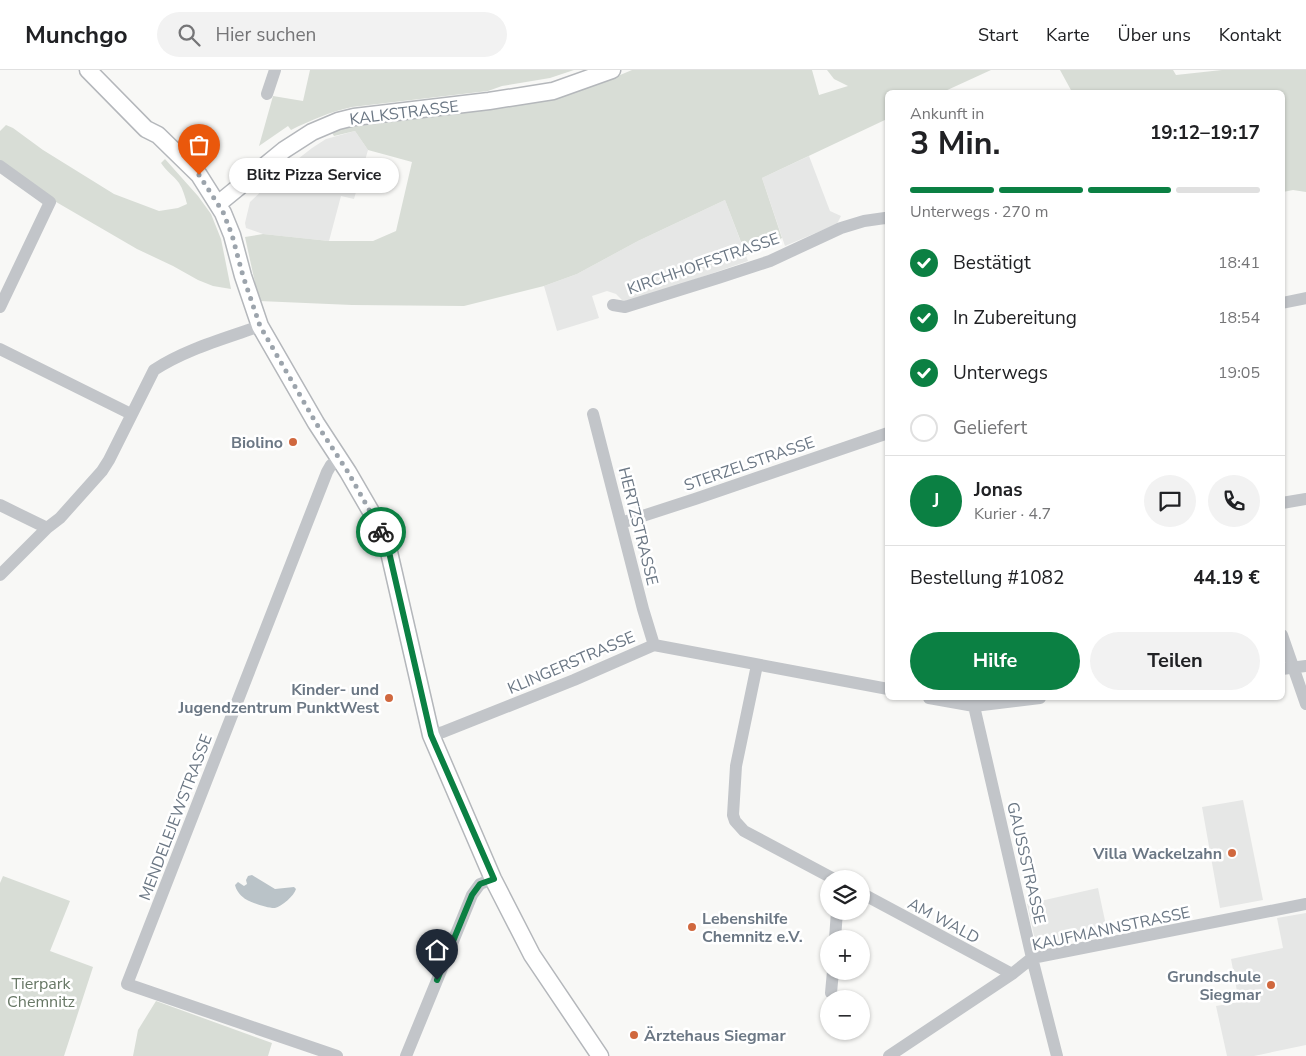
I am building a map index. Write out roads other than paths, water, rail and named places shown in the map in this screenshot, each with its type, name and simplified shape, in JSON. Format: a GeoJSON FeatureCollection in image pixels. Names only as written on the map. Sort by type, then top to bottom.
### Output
{"type":"FeatureCollection","features":[{"type":"Feature","properties":{"kind":"main road"},"geometry":{"type":"LineString","coordinates":[[88,70],[146,129],[158,135],[199,175],[223,212],[260,326],[376,522],[389,552],[431,735],[494,879],[532,955],[600,1056]]}},
{"type":"Feature","properties":{"kind":"main road","name":"KALKSTRASSE"},"geometry":{"type":"LineString","coordinates":[[218,204],[284,150],[312,132],[338,121],[354,117],[489,101],[553,91],[612,70]]}},
{"type":"Feature","properties":{"kind":"street"},"geometry":{"type":"LineString","coordinates":[[267,94],[275,70]]}},
{"type":"Feature","properties":{"kind":"street"},"geometry":{"type":"LineString","coordinates":[[0,166],[50,202],[0,306]]}},
{"type":"Feature","properties":{"kind":"street","name":"KIRCHHOFFSTRASSE"},"geometry":{"type":"LineString","coordinates":[[613,305],[625,307],[770,261],[841,228],[864,221],[885,218]]}},
{"type":"Feature","properties":{"kind":"street"},"geometry":{"type":"LineString","coordinates":[[1285,302],[1306,298]]}},
{"type":"Feature","properties":{"kind":"street"},"geometry":{"type":"LineString","coordinates":[[0,575],[47,528],[60,518],[102,471],[154,370],[206,344],[260,326]]}},
{"type":"Feature","properties":{"kind":"street"},"geometry":{"type":"LineString","coordinates":[[0,349],[132,414]]}},
{"type":"Feature","properties":{"kind":"street","name":"HERTZSTRASSE"},"geometry":{"type":"LineString","coordinates":[[594,414],[643,610],[654,645]]}},
{"type":"Feature","properties":{"kind":"street","name":"STERZELSTRASSE"},"geometry":{"type":"LineString","coordinates":[[621,523],[885,434]]}},
{"type":"Feature","properties":{"kind":"street","name":"MENDELEJEWSTRASSE"},"geometry":{"type":"LineString","coordinates":[[337,1056],[128,984],[326,472],[331,465],[340,459]]}},
{"type":"Feature","properties":{"kind":"street"},"geometry":{"type":"LineString","coordinates":[[1285,502],[1306,499]]}},
{"type":"Feature","properties":{"kind":"street"},"geometry":{"type":"LineString","coordinates":[[0,505],[47,528]]}},
{"type":"Feature","properties":{"kind":"street"},"geometry":{"type":"LineString","coordinates":[[1285,643],[1306,704]]}},
{"type":"Feature","properties":{"kind":"street","name":"KLINGERSTRASSE"},"geometry":{"type":"LineString","coordinates":[[431,735],[443,732],[574,680],[654,645],[885,688]]}},
{"type":"Feature","properties":{"kind":"street"},"geometry":{"type":"LineString","coordinates":[[758,665],[736,766],[733,815],[735,821],[744,831],[820,872]]}},
{"type":"Feature","properties":{"kind":"street"},"geometry":{"type":"LineString","coordinates":[[940,700],[974,706],[1024,700]]}},
{"type":"Feature","properties":{"kind":"street","name":"GAUSSSTRASSE"},"geometry":{"type":"LineString","coordinates":[[974,706],[1032,958],[1057,1056]]}},
{"type":"Feature","properties":{"kind":"street"},"geometry":{"type":"LineString","coordinates":[[406,1056],[472,895],[480,884],[494,879]]}},
{"type":"Feature","properties":{"kind":"street","name":"AM WALD"},"geometry":{"type":"LineString","coordinates":[[870,898],[1012,974]]}},
{"type":"Feature","properties":{"kind":"street","name":"KAUFMANNSTRASSE"},"geometry":{"type":"LineString","coordinates":[[889,1056],[1012,974],[1032,958],[1306,904]]}},
{"type":"Feature","properties":{"kind":"place","name":"Blitz Pizza Service"},"geometry":{"type":"Point","coordinates":[199,175]}},
{"type":"Feature","properties":{"kind":"place","name":"Biolino"},"geometry":{"type":"Point","coordinates":[293,442]}},
{"type":"Feature","properties":{"kind":"place","name":"Kinder- und Jugendzentrum PunktWest"},"geometry":{"type":"Point","coordinates":[389,698]}},
{"type":"Feature","properties":{"kind":"place","name":"Villa Wackelzahn"},"geometry":{"type":"Point","coordinates":[1232,853]}},
{"type":"Feature","properties":{"kind":"place","name":"Lebenshilfe Chemnitz e.V."},"geometry":{"type":"Point","coordinates":[692,927]}},
{"type":"Feature","properties":{"kind":"place","name":"Grundschule Siegmar"},"geometry":{"type":"Point","coordinates":[1271,985]}},
{"type":"Feature","properties":{"kind":"place","name":"Ärztehaus Siegmar"},"geometry":{"type":"Point","coordinates":[634,1035]}},
{"type":"Feature","properties":{"kind":"park label","name":"Tierpark Chemnitz"},"geometry":{"type":"Point","coordinates":[41,992]}}]}
